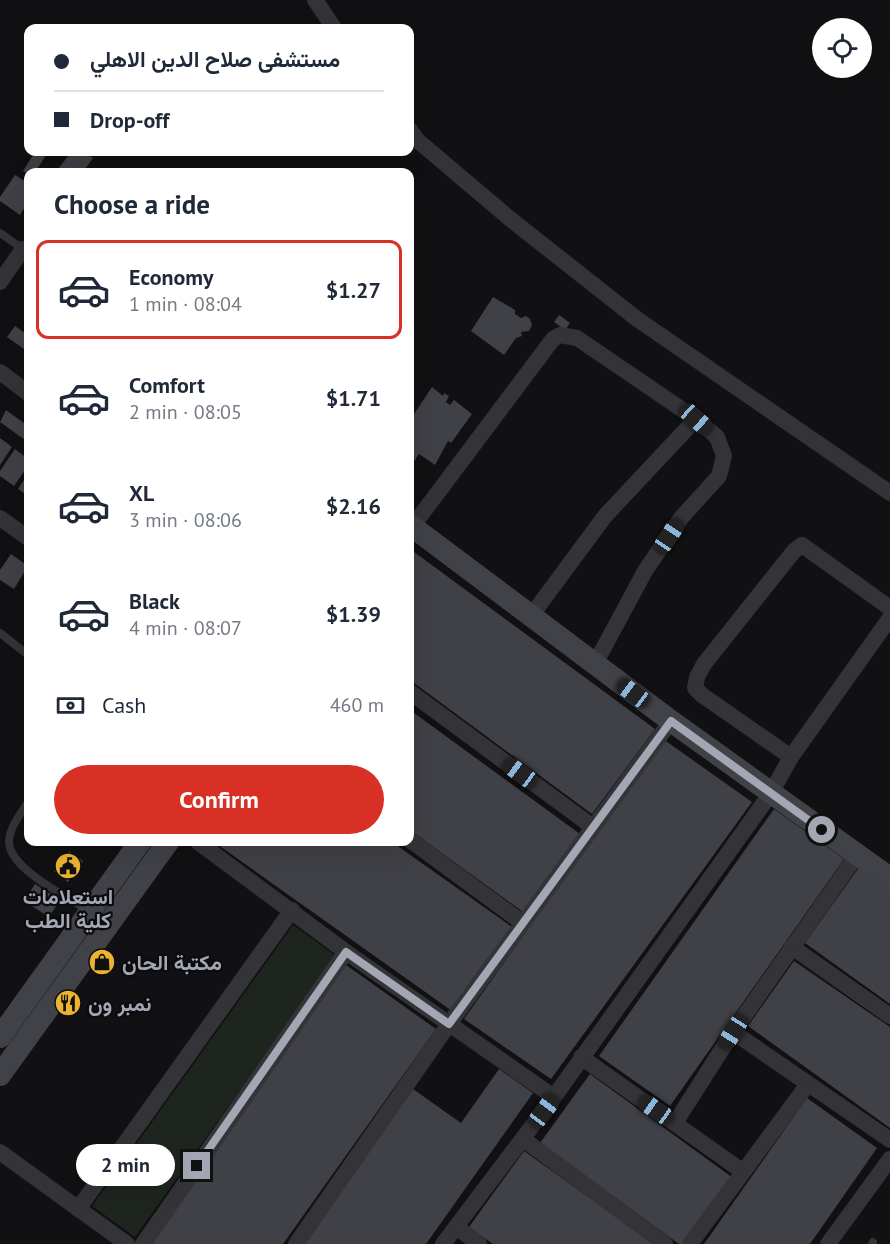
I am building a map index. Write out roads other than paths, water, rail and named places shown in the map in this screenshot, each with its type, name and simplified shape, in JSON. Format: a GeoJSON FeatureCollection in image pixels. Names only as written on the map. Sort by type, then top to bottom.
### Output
{"type":"FeatureCollection","features":[{"type":"Feature","properties":{"kind":"street"},"geometry":{"type":"LineString","coordinates":[[315,0],[331,24]]}},
{"type":"Feature","properties":{"kind":"street"},"geometry":{"type":"LineString","coordinates":[[414,136],[509,218],[637,319],[890,493]]}},
{"type":"Feature","properties":{"kind":"street"},"geometry":{"type":"LineString","coordinates":[[0,282],[24,253]]}},
{"type":"Feature","properties":{"kind":"street"},"geometry":{"type":"LineString","coordinates":[[414,522],[553,339],[561,335],[577,338],[696,419],[717,437],[724,456],[719,476],[681,518],[645,571],[595,664]]}},
{"type":"Feature","properties":{"kind":"street"},"geometry":{"type":"LineString","coordinates":[[0,372],[24,390]]}},
{"type":"Feature","properties":{"kind":"street"},"geometry":{"type":"LineString","coordinates":[[531,616],[605,516],[696,419]]}},
{"type":"Feature","properties":{"kind":"street"},"geometry":{"type":"LineString","coordinates":[[0,518],[24,535]]}},
{"type":"Feature","properties":{"kind":"street"},"geometry":{"type":"LineString","coordinates":[[414,528],[671,721],[890,878]]}},
{"type":"Feature","properties":{"kind":"street"},"geometry":{"type":"LineString","coordinates":[[791,757],[702,695],[695,687],[704,664],[794,551],[802,545],[890,608]]}},
{"type":"Feature","properties":{"kind":"street"},"geometry":{"type":"LineString","coordinates":[[443,1244],[554,1097],[771,793],[791,757],[890,618]]}},
{"type":"Feature","properties":{"kind":"street"},"geometry":{"type":"LineString","coordinates":[[414,695],[593,827]]}},
{"type":"Feature","properties":{"kind":"street"},"geometry":{"type":"LineString","coordinates":[[296,1244],[449,1024],[671,721]]}},
{"type":"Feature","properties":{"kind":"street"},"geometry":{"type":"LineString","coordinates":[[414,843],[523,923]]}},
{"type":"Feature","properties":{"kind":"street"},"geometry":{"type":"LineString","coordinates":[[0,1036],[137,846]]}},
{"type":"Feature","properties":{"kind":"street"},"geometry":{"type":"LineString","coordinates":[[0,1075],[165,846]]}},
{"type":"Feature","properties":{"kind":"street"},"geometry":{"type":"LineString","coordinates":[[204,846],[346,952],[554,1097]]}},
{"type":"Feature","properties":{"kind":"street"},"geometry":{"type":"LineString","coordinates":[[675,1123],[733,1032],[857,855]]}},
{"type":"Feature","properties":{"kind":"street"},"geometry":{"type":"LineString","coordinates":[[78,1209],[292,910]]}},
{"type":"Feature","properties":{"kind":"street"},"geometry":{"type":"LineString","coordinates":[[792,947],[890,1016]]}},
{"type":"Feature","properties":{"kind":"street"},"geometry":{"type":"LineString","coordinates":[[143,1244],[346,952]]}},
{"type":"Feature","properties":{"kind":"street"},"geometry":{"type":"LineString","coordinates":[[50,966],[69,980]]}},
{"type":"Feature","properties":{"kind":"street"},"geometry":{"type":"LineString","coordinates":[[733,1032],[890,1140]]}},
{"type":"Feature","properties":{"kind":"street"},"geometry":{"type":"LineString","coordinates":[[581,1057],[742,1171]]}},
{"type":"Feature","properties":{"kind":"street"},"geometry":{"type":"LineString","coordinates":[[690,1244],[808,1084]]}},
{"type":"Feature","properties":{"kind":"street"},"geometry":{"type":"LineString","coordinates":[[523,1139],[665,1244]]}},
{"type":"Feature","properties":{"kind":"street"},"geometry":{"type":"LineString","coordinates":[[0,1152],[78,1209],[103,1237],[127,1244]]}},
{"type":"Feature","properties":{"kind":"street"},"geometry":{"type":"LineString","coordinates":[[828,1244],[890,1159]]}},
{"type":"Feature","properties":{"kind":"street"},"geometry":{"type":"LineString","coordinates":[[456,1227],[479,1244]]}},
{"type":"Feature","properties":{"kind":"lane"},"geometry":{"type":"LineString","coordinates":[[0,232],[24,250]]}},
{"type":"Feature","properties":{"kind":"lane"},"geometry":{"type":"LineString","coordinates":[[0,633],[24,652]]}},
{"type":"Feature","properties":{"kind":"lane"},"geometry":{"type":"LineString","coordinates":[[24,808],[13,826],[9,847],[19,864],[90,912]]}},
{"type":"Feature","properties":{"kind":"place","name":"استعلامات كلية الطب"},"geometry":{"type":"Point","coordinates":[68,866]}},
{"type":"Feature","properties":{"kind":"place","name":"مكتبة الحان"},"geometry":{"type":"Point","coordinates":[102,962]}},
{"type":"Feature","properties":{"kind":"place","name":"نمبر ون"},"geometry":{"type":"Point","coordinates":[68,1003]}}]}
